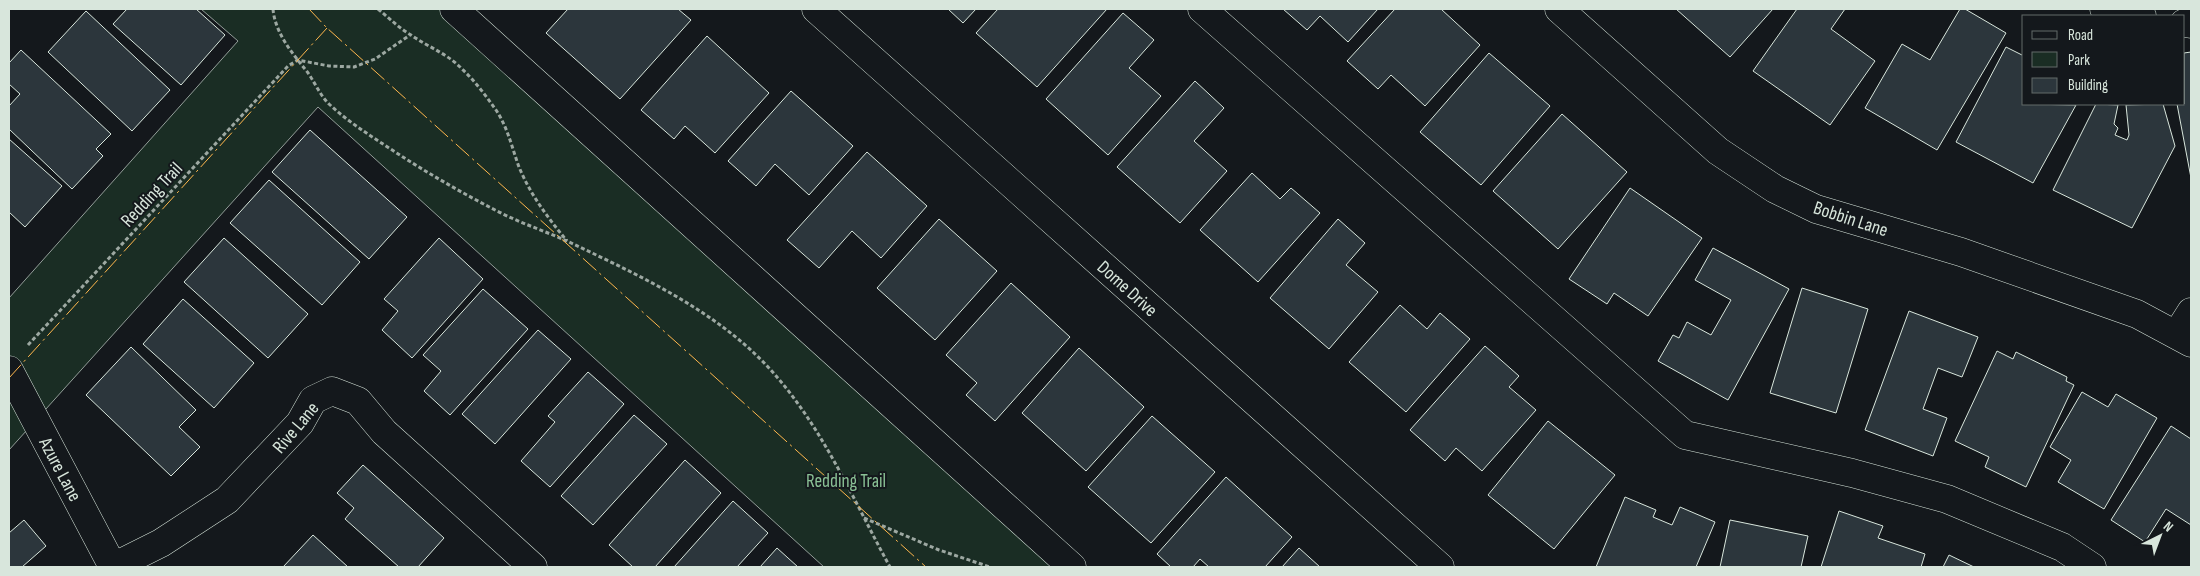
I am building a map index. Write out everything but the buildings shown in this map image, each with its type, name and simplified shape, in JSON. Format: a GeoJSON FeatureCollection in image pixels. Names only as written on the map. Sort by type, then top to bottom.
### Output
{"type":"FeatureCollection","features":[{"type":"Feature","properties":{"kind":"street"},"geometry":{"type":"LineString","coordinates":[[454,9],[1072,567]]}},
{"type":"Feature","properties":{"kind":"street","name":"Dome Drive"},"geometry":{"type":"LineString","coordinates":[[816,9],[1440,567]]}},
{"type":"Feature","properties":{"kind":"street"},"geometry":{"type":"LineString","coordinates":[[1202,9],[1685,435],[1852,473],[1947,499],[2062,547],[2092,567]]}},
{"type":"Feature","properties":{"kind":"street","name":"Bobbin Lane"},"geometry":{"type":"LineString","coordinates":[[1559,9],[1718,151],[1775,189],[1816,209],[1961,252],[2187,330]]}},
{"type":"Feature","properties":{"kind":"street"},"geometry":{"type":"LineString","coordinates":[[2104,9],[2137,15]]}},
{"type":"Feature","properties":{"kind":"street","name":"Azure Lane"},"geometry":{"type":"LineString","coordinates":[[9,370],[113,567]]}},
{"type":"Feature","properties":{"kind":"street","name":"Rive Lane"},"geometry":{"type":"LineString","coordinates":[[113,567],[161,543],[227,500],[300,423],[313,400],[332,391],[358,401],[384,432],[533,567]]}},
{"type":"Feature","properties":{"kind":"path"},"geometry":{"type":"LineString","coordinates":[[273,9],[282,38],[328,103],[351,123],[425,171],[498,212],[569,242],[669,294],[716,323],[753,352],[782,382],[810,421],[890,567]]}},
{"type":"Feature","properties":{"kind":"path"},"geometry":{"type":"LineString","coordinates":[[378,9],[410,35],[443,54],[462,68],[497,112],[520,168],[534,194],[548,218],[569,242]]}},
{"type":"Feature","properties":{"kind":"path"},"geometry":{"type":"LineString","coordinates":[[298,60],[329,66],[354,67],[375,59],[410,35]]}},
{"type":"Feature","properties":{"kind":"path","name":"Redding Trail"},"geometry":{"type":"LineString","coordinates":[[26,348],[288,66],[298,60]]}},
{"type":"Feature","properties":{"kind":"path"},"geometry":{"type":"LineString","coordinates":[[863,518],[939,550],[990,567]]}},
{"type":"Feature","properties":{"kind":"green space","name":"Redding Trail"},"geometry":{"type":"Polygon","coordinates":[[[201,9],[443,9],[1062,567],[824,567],[318,107],[9,450],[9,298],[238,41],[201,9]]]}},
{"type":"Feature","properties":{"kind":"power"},"geometry":{"type":"LineString","coordinates":[[309,9],[327,28],[926,567]]}},
{"type":"Feature","properties":{"kind":"power"},"geometry":{"type":"LineString","coordinates":[[9,378],[327,28]]}}]}
